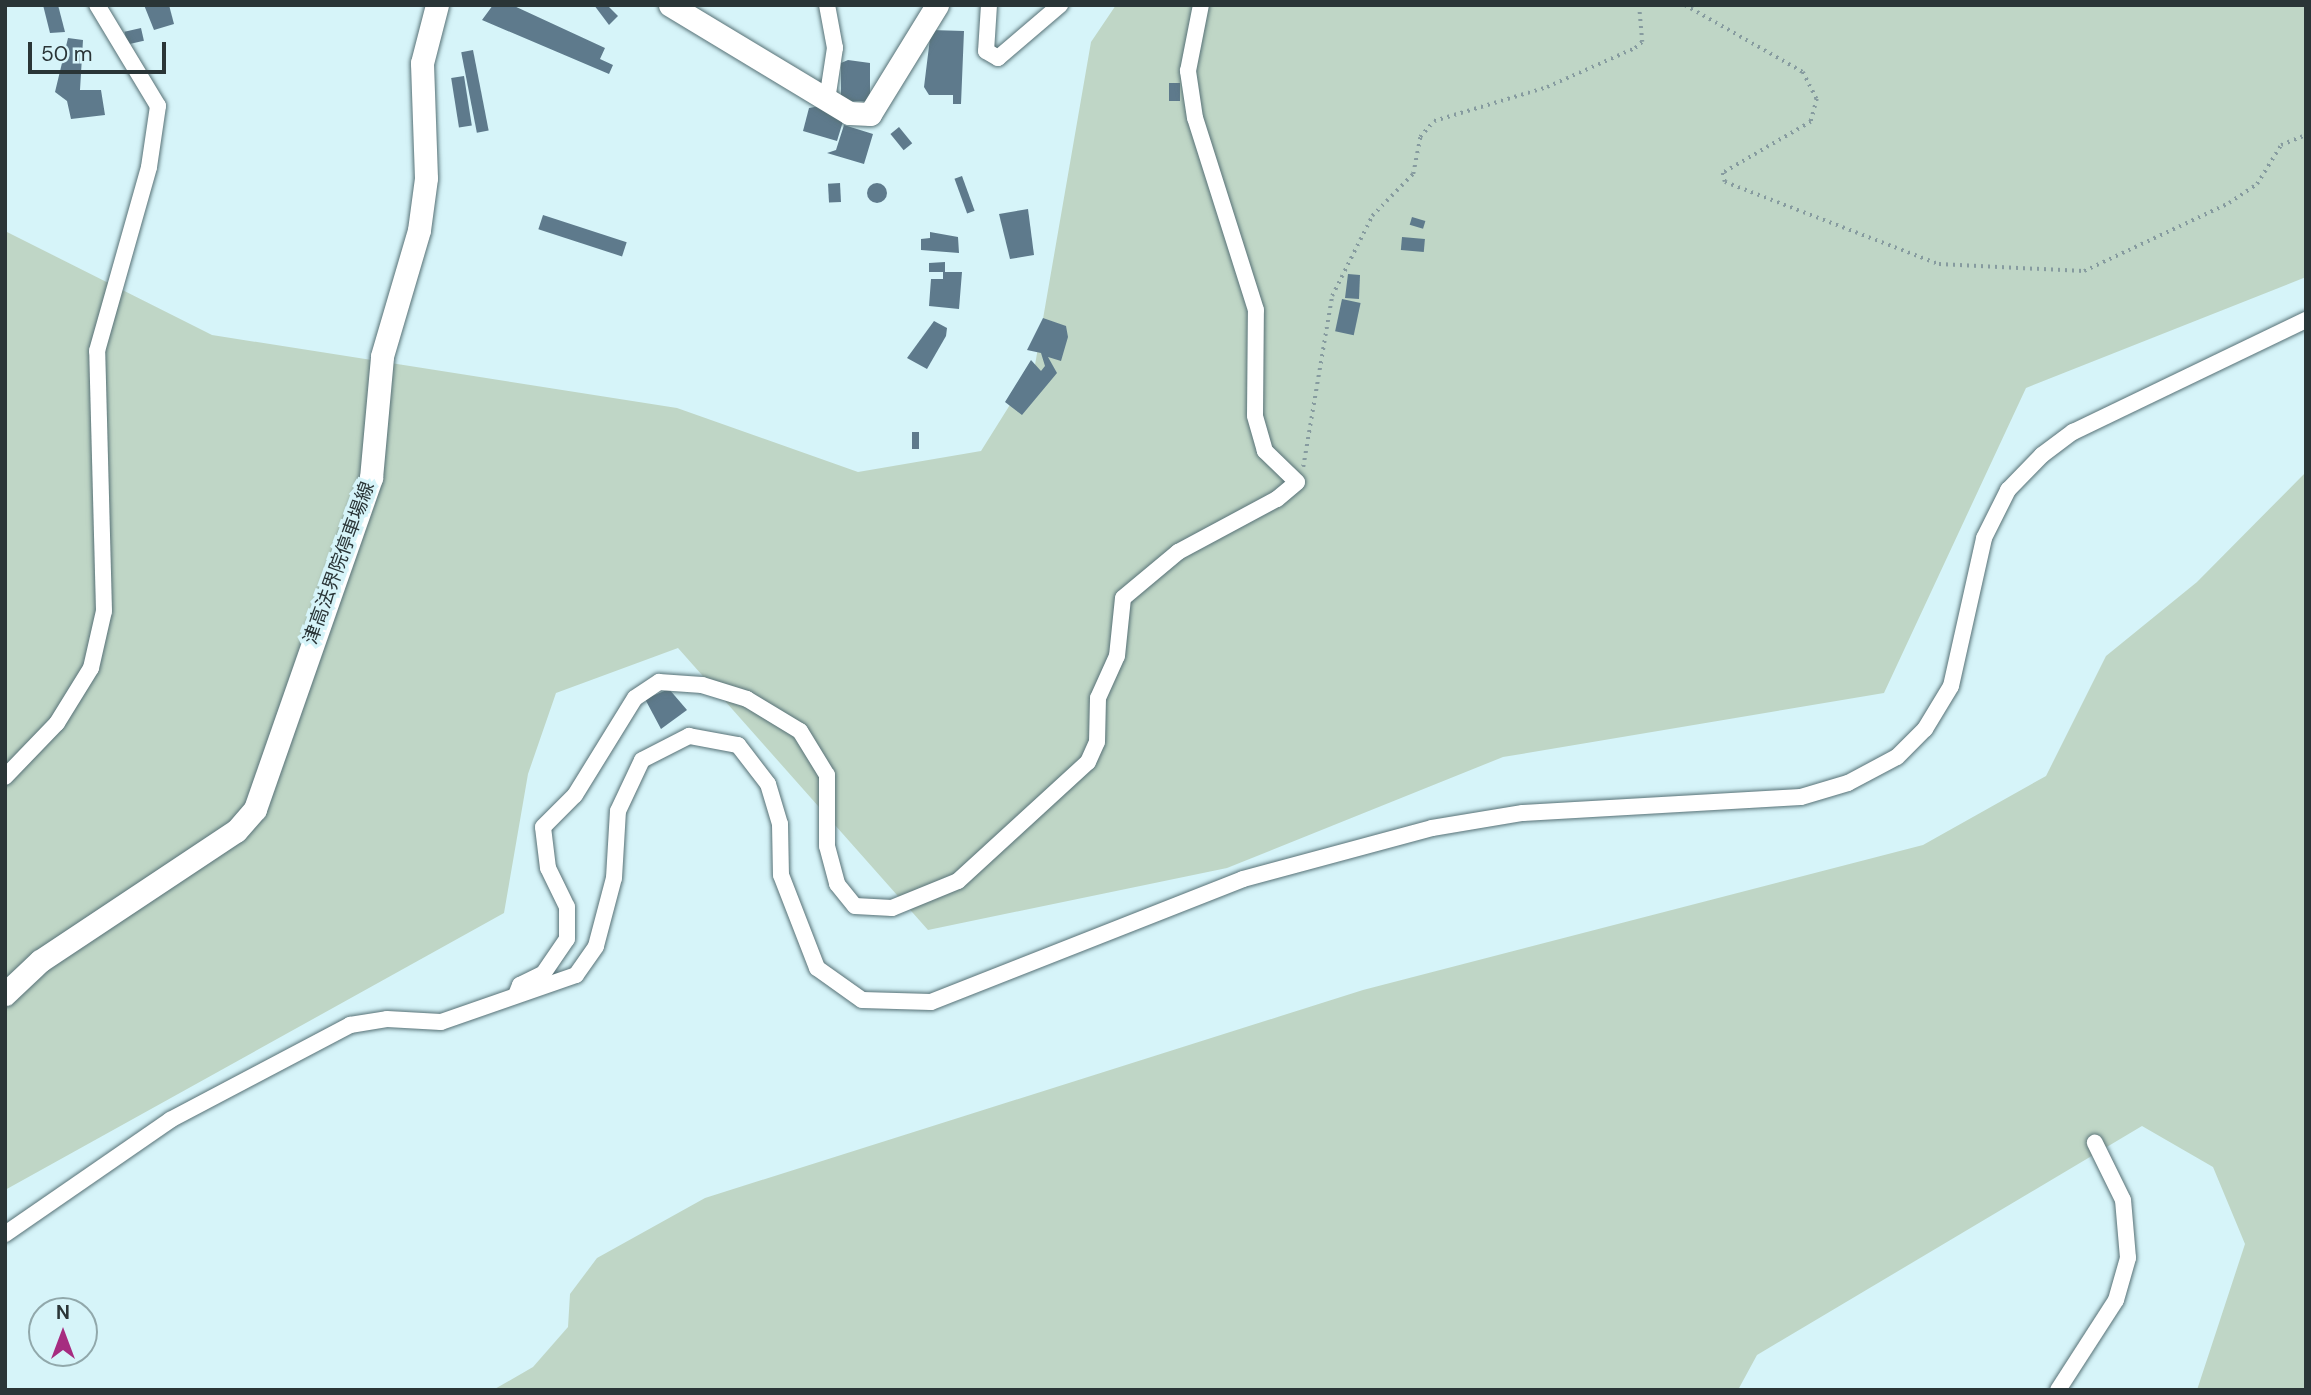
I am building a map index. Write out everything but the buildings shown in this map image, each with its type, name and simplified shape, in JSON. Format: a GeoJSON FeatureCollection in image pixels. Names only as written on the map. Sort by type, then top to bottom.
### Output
{"type":"FeatureCollection","features":[{"type":"Feature","properties":{"kind":"main road","name":"津高法界院停車場線"},"geometry":{"type":"LineString","coordinates":[[5,994],[40,961],[236,831],[255,810],[371,478],[382,356],[419,230],[426,178],[422,63],[437,5]]}},
{"type":"Feature","properties":{"kind":"main road"},"geometry":{"type":"LineString","coordinates":[[670,5],[849,113],[870,114],[937,5]]}},
{"type":"Feature","properties":{"kind":"street"},"geometry":{"type":"LineString","coordinates":[[5,777],[58,723],[84,679],[104,611],[97,351],[149,167],[158,106],[97,5]]}},
{"type":"Feature","properties":{"kind":"street"},"geometry":{"type":"LineString","coordinates":[[827,5],[835,48],[827,100]]}},
{"type":"Feature","properties":{"kind":"street"},"geometry":{"type":"LineString","coordinates":[[989,5],[986,51],[998,58],[1060,5]]}},
{"type":"Feature","properties":{"kind":"street"},"geometry":{"type":"LineString","coordinates":[[515,998],[520,985],[543,974],[567,939],[567,907],[548,869],[543,827],[575,795],[635,698],[659,682],[702,685],[747,699],[800,731],[827,775],[827,846],[837,884],[855,906],[892,908],[958,881],[1088,762],[1097,742],[1098,698],[1117,656],[1123,598],[1178,552],[1277,499],[1297,482],[1265,451],[1255,415],[1256,310],[1195,118],[1188,71],[1201,5]]}},
{"type":"Feature","properties":{"kind":"street"},"geometry":{"type":"LineString","coordinates":[[5,1234],[170,1120],[350,1025],[387,1019],[441,1023],[576,975],[596,946],[614,878],[618,811],[642,760],[689,736],[738,745],[768,784],[780,824],[780,875],[817,968],[862,1000],[931,1002],[1243,879],[1432,828],[1522,813],[1801,797],[1839,787],[1897,757],[1925,729],[1951,686],[1984,538],[2008,491],[2042,455],[2073,432],[2306,320]]}},
{"type":"Feature","properties":{"kind":"street"},"geometry":{"type":"LineString","coordinates":[[2058,1390],[2116,1300],[2128,1258],[2123,1200],[2095,1143]]}},
{"type":"Feature","properties":{"kind":"path"},"geometry":{"type":"LineString","coordinates":[[1297,482],[1307,456],[1332,296],[1372,216],[1413,174],[1420,137],[1433,121],[1547,86],[1634,48],[1642,42],[1639,5]]}},
{"type":"Feature","properties":{"kind":"path"},"geometry":{"type":"LineString","coordinates":[[1685,5],[1803,72],[1817,99],[1811,122],[1723,173],[1725,182],[1939,264],[2084,271],[2229,203],[2257,184],[2281,145],[2306,135]]}},
{"type":"Feature","properties":{"kind":"green space"},"geometry":{"type":"Polygon","coordinates":[[[1116,5],[2306,5],[2306,277],[2026,388],[1884,693],[1503,757],[1227,868],[928,930],[678,648],[556,693],[528,774],[504,913],[5,1190],[5,231],[212,335],[677,408],[858,472],[981,451],[1035,365],[1091,42],[1116,5]]]}},
{"type":"Feature","properties":{"kind":"green space"},"geometry":{"type":"Polygon","coordinates":[[[2306,472],[2306,1390],[2197,1390],[2245,1244],[2213,1167],[2142,1126],[1757,1355],[1738,1390],[493,1390],[533,1367],[568,1327],[570,1294],[597,1258],[705,1198],[1363,990],[1923,845],[2046,776],[2106,656],[2197,582],[2306,472]]]}}]}
